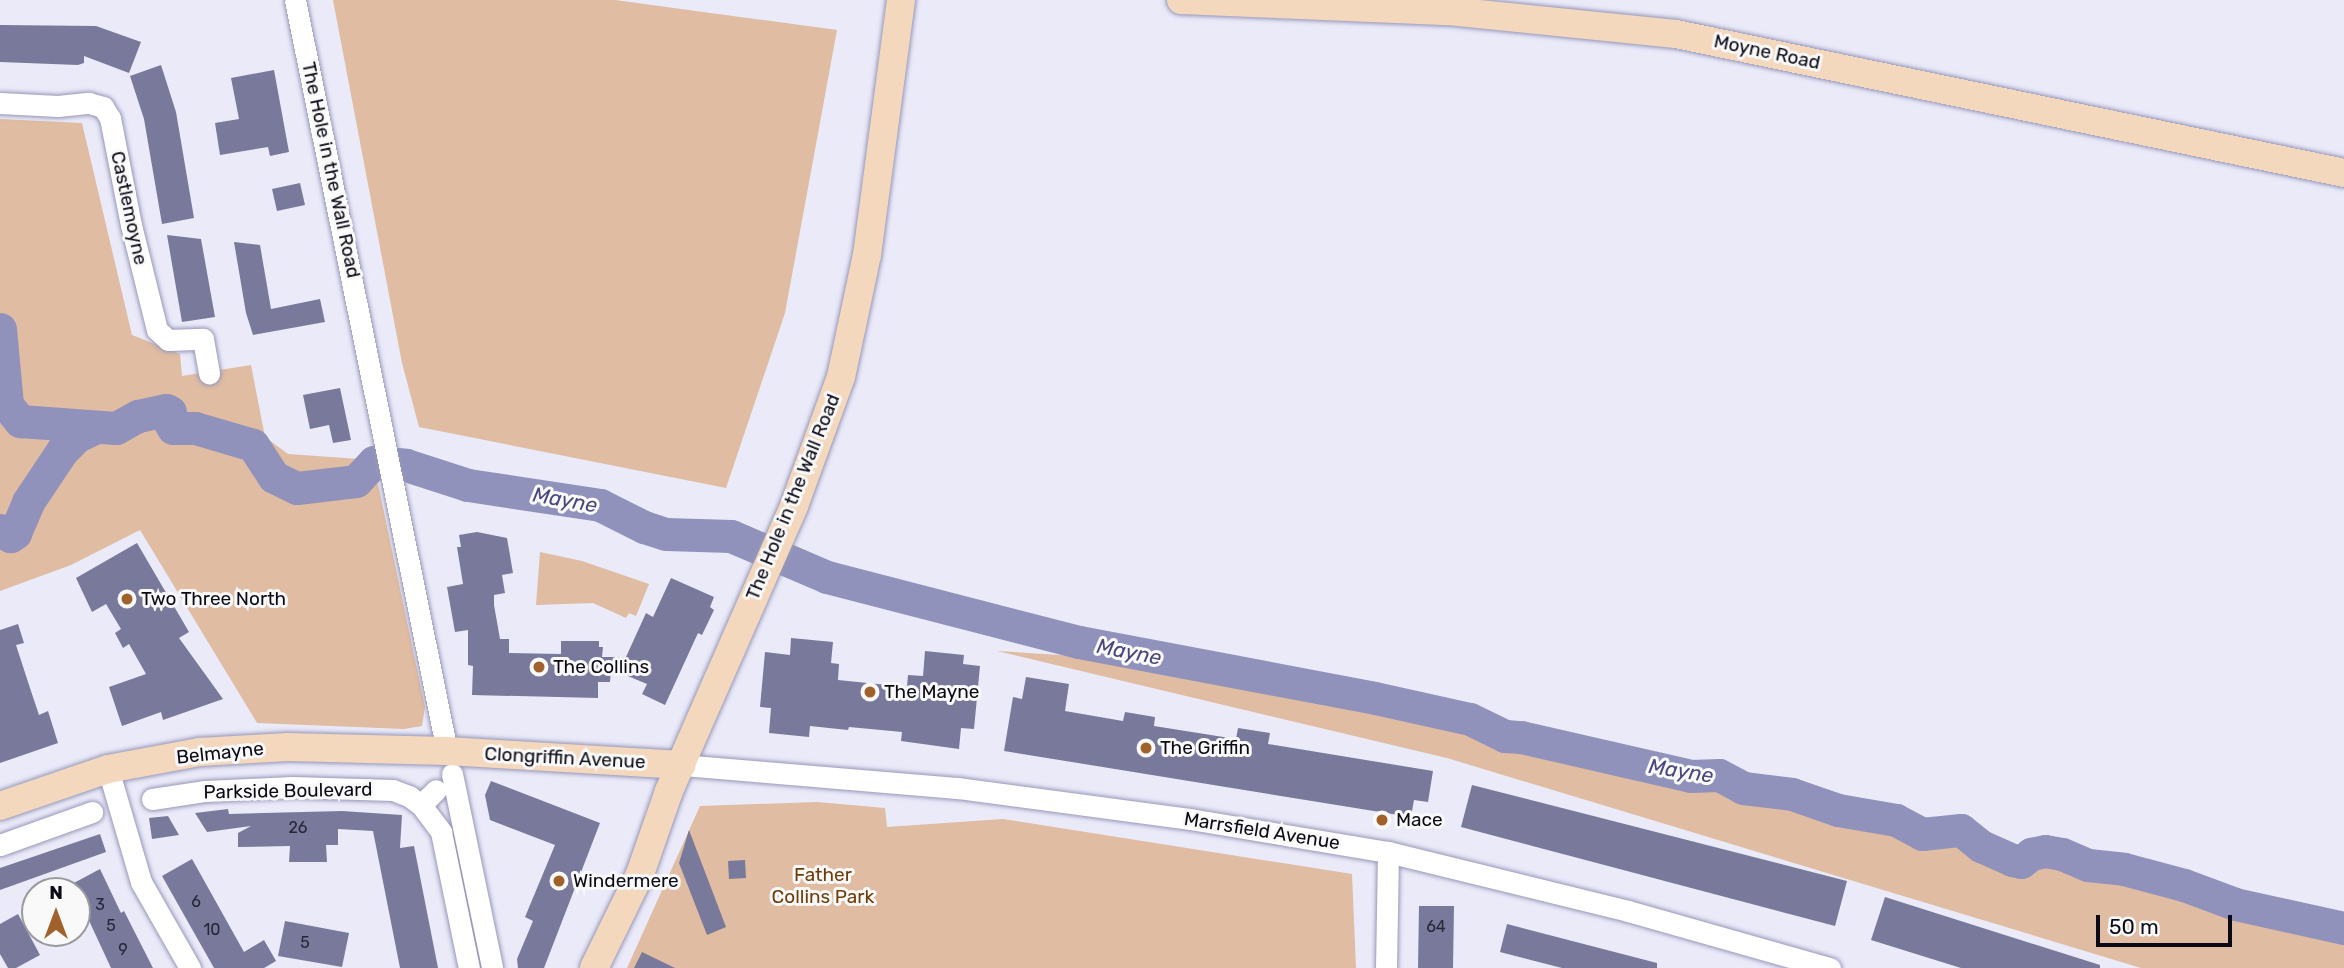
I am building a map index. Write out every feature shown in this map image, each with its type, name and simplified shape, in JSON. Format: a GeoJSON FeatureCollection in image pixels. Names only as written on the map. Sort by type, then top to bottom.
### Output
{"type":"FeatureCollection","features":[{"type":"Feature","properties":{"kind":"street","name":"The Hole in the Wall Road"},"geometry":{"type":"LineString","coordinates":[[295,0],[492,968]]}},
{"type":"Feature","properties":{"kind":"street","name":"The Hole in the Wall Road"},"geometry":{"type":"LineString","coordinates":[[594,968],[640,874],[669,791],[794,506],[841,377],[867,255],[901,0]]}},
{"type":"Feature","properties":{"kind":"street","name":"Moyne Road"},"geometry":{"type":"LineString","coordinates":[[1181,0],[1449,11],[1676,34],[2344,173]]}},
{"type":"Feature","properties":{"kind":"street","name":"Castlemoyne"},"geometry":{"type":"LineString","coordinates":[[0,103],[58,106],[89,103],[103,107],[110,118],[131,225],[158,330],[168,340],[203,339],[209,373]]}},
{"type":"Feature","properties":{"kind":"street","name":"Belmayne"},"geometry":{"type":"LineString","coordinates":[[0,806],[108,769],[199,752],[288,747],[450,763]]}},
{"type":"Feature","properties":{"kind":"street","name":"Clongriffin Avenue"},"geometry":{"type":"LineString","coordinates":[[450,763],[682,765]]}},
{"type":"Feature","properties":{"kind":"street","name":"Marrsfield Avenue"},"geometry":{"type":"LineString","coordinates":[[682,765],[958,788],[1190,819],[1388,852],[1679,924],[1830,968]]}},
{"type":"Feature","properties":{"kind":"street"},"geometry":{"type":"LineString","coordinates":[[108,769],[141,882],[190,968]]}},
{"type":"Feature","properties":{"kind":"street","name":"Parkside Boulevard"},"geometry":{"type":"LineString","coordinates":[[152,799],[225,789],[293,787],[394,790],[421,805]]}},
{"type":"Feature","properties":{"kind":"street"},"geometry":{"type":"LineString","coordinates":[[436,790],[421,805],[441,832],[469,968]]}},
{"type":"Feature","properties":{"kind":"street"},"geometry":{"type":"LineString","coordinates":[[0,845],[92,812]]}},
{"type":"Feature","properties":{"kind":"street"},"geometry":{"type":"LineString","coordinates":[[1386,968],[1388,852]]}},
{"type":"Feature","properties":{"kind":"green space"},"geometry":{"type":"Polygon","coordinates":[[[333,0],[615,0],[837,30],[785,313],[726,488],[419,427],[402,363],[333,0]]]}},
{"type":"Feature","properties":{"kind":"green space"},"geometry":{"type":"Polygon","coordinates":[[[0,119],[82,123],[132,335],[180,354],[182,376],[251,365],[265,437],[288,454],[373,460],[425,707],[422,726],[404,729],[257,723],[140,530],[71,565],[0,591],[0,119]]]}},
{"type":"Feature","properties":{"kind":"green space"},"geometry":{"type":"Polygon","coordinates":[[[540,552],[582,561],[649,584],[636,616],[629,613],[626,618],[593,603],[536,605],[540,552]]]}},
{"type":"Feature","properties":{"kind":"green space"},"geometry":{"type":"Polygon","coordinates":[[[997,651],[1091,657],[1435,714],[2344,935],[2344,968],[2141,968],[1447,758],[997,651]]]}},
{"type":"Feature","properties":{"kind":"green space","name":"Father Collins Park"},"geometry":{"type":"Polygon","coordinates":[[[817,802],[885,808],[887,827],[1003,819],[1352,874],[1356,968],[627,968],[700,806],[817,802]]]}},
{"type":"Feature","properties":{"kind":"building"},"geometry":{"type":"Polygon","coordinates":[[[0,25],[96,26],[141,42],[129,73],[84,56],[84,63],[78,65],[0,62],[0,25]]]}},
{"type":"Feature","properties":{"kind":"building"},"geometry":{"type":"Polygon","coordinates":[[[161,65],[176,112],[194,218],[162,224],[144,119],[130,76],[161,65]]]}},
{"type":"Feature","properties":{"kind":"building"},"geometry":{"type":"Polygon","coordinates":[[[274,70],[289,152],[270,156],[268,147],[220,155],[215,123],[239,119],[231,78],[274,70]]]}},
{"type":"Feature","properties":{"kind":"building"},"geometry":{"type":"Polygon","coordinates":[[[300,183],[305,205],[277,211],[272,189],[300,183]]]}},
{"type":"Feature","properties":{"kind":"building"},"geometry":{"type":"Polygon","coordinates":[[[167,235],[201,239],[215,317],[182,322],[167,235]]]}},
{"type":"Feature","properties":{"kind":"building"},"geometry":{"type":"Polygon","coordinates":[[[234,242],[260,245],[271,309],[320,299],[325,322],[253,335],[246,313],[234,242]]]}},
{"type":"Feature","properties":{"kind":"building"},"geometry":{"type":"Polygon","coordinates":[[[340,388],[351,440],[333,443],[329,425],[310,429],[303,395],[340,388]]]}},
{"type":"Feature","properties":{"kind":"building"},"geometry":{"type":"Polygon","coordinates":[[[477,532],[507,538],[513,573],[502,575],[505,593],[494,595],[494,605],[500,639],[509,639],[509,653],[561,654],[561,641],[599,641],[599,647],[603,647],[602,657],[626,657],[646,613],[653,617],[671,578],[714,597],[710,607],[714,610],[702,635],[698,633],[665,705],[642,694],[647,684],[611,669],[610,682],[598,682],[598,698],[472,695],[473,666],[468,665],[468,630],[455,632],[447,587],[463,584],[457,547],[461,547],[459,535],[477,532]]]}},
{"type":"Feature","properties":{"kind":"building"},"geometry":{"type":"Polygon","coordinates":[[[137,543],[189,632],[179,638],[223,699],[163,720],[161,712],[122,726],[109,687],[146,674],[129,644],[123,648],[115,633],[121,629],[106,604],[92,612],[76,578],[137,543]]]}},
{"type":"Feature","properties":{"kind":"building"},"geometry":{"type":"Polygon","coordinates":[[[18,624],[24,643],[16,645],[39,715],[48,711],[58,743],[0,763],[0,630],[18,624]]]}},
{"type":"Feature","properties":{"kind":"building","name":"The Mayne"},"geometry":{"type":"Polygon","coordinates":[[[791,638],[833,642],[831,663],[839,664],[838,680],[907,687],[908,675],[923,676],[925,651],[964,655],[963,664],[980,666],[974,729],[961,728],[959,749],[901,741],[902,732],[849,727],[848,730],[810,726],[809,737],[769,733],[771,708],[760,707],[765,652],[790,655],[791,638]]]}},
{"type":"Feature","properties":{"kind":"building","name":"The Griffin"},"geometry":{"type":"Polygon","coordinates":[[[1026,677],[1069,684],[1065,711],[1123,721],[1125,712],[1155,717],[1154,726],[1236,739],[1238,728],[1270,733],[1268,744],[1433,771],[1428,802],[1414,800],[1411,817],[1004,751],[1013,697],[1022,699],[1026,677]]]}},
{"type":"Feature","properties":{"kind":"building","name":"Windermere"},"geometry":{"type":"Polygon","coordinates":[[[491,781],[600,823],[544,968],[518,968],[517,959],[533,921],[525,917],[555,845],[490,820],[485,795],[491,781]]]}},
{"type":"Feature","properties":{"kind":"building"},"geometry":{"type":"Polygon","coordinates":[[[1472,785],[1847,881],[1835,926],[1461,827],[1472,785]]]}},
{"type":"Feature","properties":{"kind":"building"},"geometry":{"type":"Polygon","coordinates":[[[228,809],[229,814],[342,811],[402,815],[400,848],[414,846],[438,968],[400,968],[373,831],[338,829],[338,845],[326,845],[327,862],[289,862],[290,846],[238,847],[238,833],[251,826],[207,832],[195,813],[228,809]]]}},
{"type":"Feature","properties":{"kind":"building"},"geometry":{"type":"Polygon","coordinates":[[[168,816],[179,835],[152,839],[149,818],[168,816]]]}},
{"type":"Feature","properties":{"kind":"building"},"geometry":{"type":"Polygon","coordinates":[[[689,830],[726,927],[707,935],[679,863],[689,830]]]}},
{"type":"Feature","properties":{"kind":"building"},"geometry":{"type":"Polygon","coordinates":[[[100,834],[106,852],[36,877],[21,877],[21,882],[0,890],[0,868],[100,834]]]}},
{"type":"Feature","properties":{"kind":"building"},"geometry":{"type":"Polygon","coordinates":[[[192,859],[244,952],[264,940],[276,961],[264,968],[214,968],[162,876],[192,859]]]}},
{"type":"Feature","properties":{"kind":"building"},"geometry":{"type":"Polygon","coordinates":[[[745,860],[746,878],[729,879],[728,861],[745,860]]]}},
{"type":"Feature","properties":{"kind":"building"},"geometry":{"type":"Polygon","coordinates":[[[100,869],[121,913],[124,911],[153,968],[111,968],[91,925],[91,877],[85,877],[100,869]]]}},
{"type":"Feature","properties":{"kind":"building"},"geometry":{"type":"Polygon","coordinates":[[[1885,897],[2100,965],[2100,968],[1961,968],[1871,940],[1885,897]]]}},
{"type":"Feature","properties":{"kind":"building"},"geometry":{"type":"Polygon","coordinates":[[[1419,906],[1454,906],[1453,968],[1418,968],[1419,906]]]}},
{"type":"Feature","properties":{"kind":"building"},"geometry":{"type":"Polygon","coordinates":[[[18,914],[21,920],[21,947],[36,947],[40,955],[16,968],[8,968],[0,954],[0,924],[18,914]]]}},
{"type":"Feature","properties":{"kind":"building"},"geometry":{"type":"Polygon","coordinates":[[[285,921],[349,933],[342,967],[278,956],[285,921]]]}},
{"type":"Feature","properties":{"kind":"building"},"geometry":{"type":"Polygon","coordinates":[[[1507,924],[1657,963],[1657,968],[1562,968],[1500,952],[1507,924]]]}},
{"type":"Feature","properties":{"kind":"building"},"geometry":{"type":"Polygon","coordinates":[[[642,952],[675,968],[634,968],[642,952]]]}},
{"type":"Feature","properties":{"kind":"waterway","name":"Mayne"},"geometry":{"type":"LineString","coordinates":[[0,329],[7,405],[20,421],[116,428],[138,416],[166,410],[170,412],[169,421],[173,428],[195,428],[253,445],[274,477],[297,488],[356,481],[374,462],[406,465],[468,485],[600,505],[644,527],[666,534],[731,536],[827,577],[1079,642],[1375,698],[1470,719],[1505,736],[1521,737],[1691,776],[1719,775],[1743,788],[1792,794],[1838,810],[1896,820],[1922,834],[1961,830],[1981,846],[2012,860],[2021,862],[2031,854],[2045,851],[2062,854],[2088,865],[2124,869],[2184,885],[2235,904],[2344,928]]}},
{"type":"Feature","properties":{"kind":"waterway","name":"Mayne"},"geometry":{"type":"LineString","coordinates":[[0,530],[10,536],[15,533],[28,502],[62,451],[77,436],[94,428]]}},
{"type":"Feature","properties":{"kind":"place","name":"Two Three North"},"geometry":{"type":"Point","coordinates":[127,599]}},
{"type":"Feature","properties":{"kind":"place","name":"The Collins"},"geometry":{"type":"Point","coordinates":[539,667]}},
{"type":"Feature","properties":{"kind":"place","name":"The Mayne"},"geometry":{"type":"Point","coordinates":[870,692]}},
{"type":"Feature","properties":{"kind":"place","name":"The Griffin"},"geometry":{"type":"Point","coordinates":[1146,748]}},
{"type":"Feature","properties":{"kind":"place","name":"Mace"},"geometry":{"type":"Point","coordinates":[1382,820]}},
{"type":"Feature","properties":{"kind":"place","name":"Windermere"},"geometry":{"type":"Point","coordinates":[559,881]}}]}
